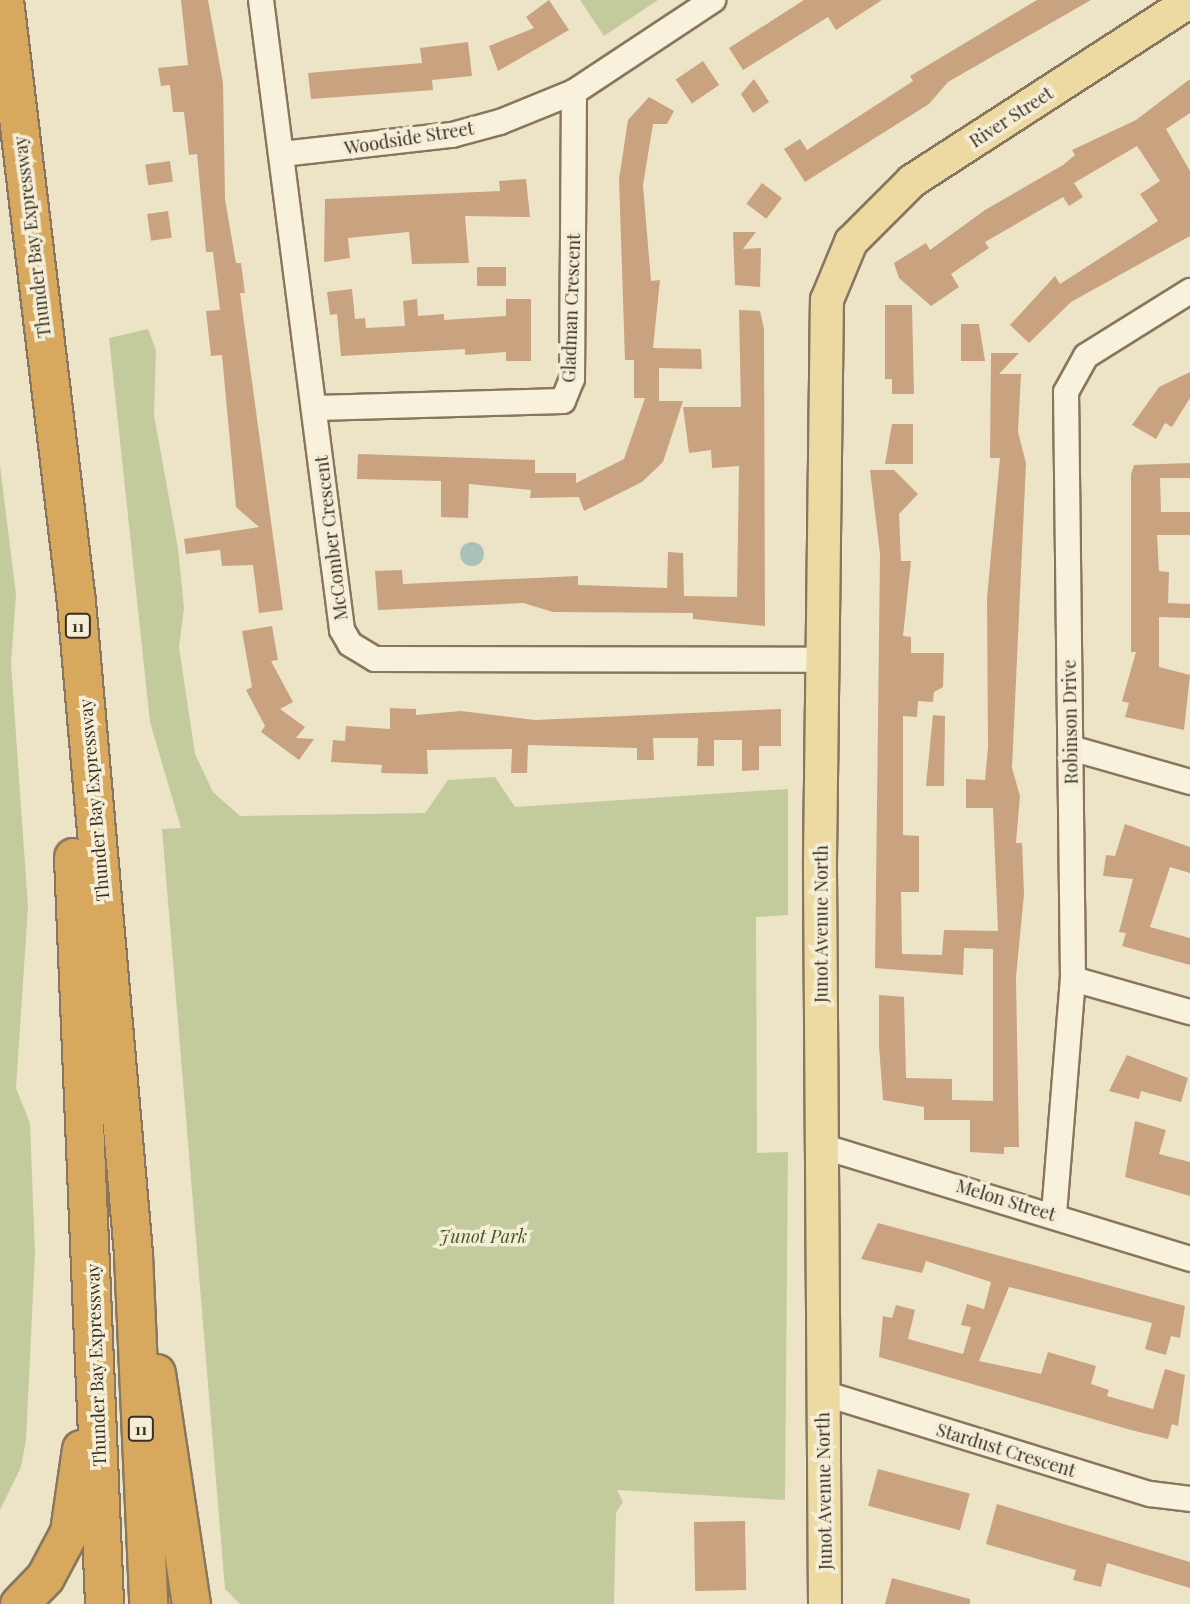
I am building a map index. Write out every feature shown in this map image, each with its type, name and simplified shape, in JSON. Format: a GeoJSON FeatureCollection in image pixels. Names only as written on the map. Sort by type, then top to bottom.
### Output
{"type":"FeatureCollection","features":[{"type":"Feature","properties":{"kind":"highway","name":"Thunder Bay Expressway"},"geometry":{"type":"LineString","coordinates":[[4,0],[76,602],[133,1254],[148,1604]]}},
{"type":"Feature","properties":{"kind":"highway","name":"Thunder Bay Expressway"},"geometry":{"type":"LineString","coordinates":[[0,165],[55,628],[83,973],[104,1604]]}},
{"type":"Feature","properties":{"kind":"highway"},"geometry":{"type":"LineString","coordinates":[[133,1254],[171,1449],[191,1604]]}},
{"type":"Feature","properties":{"kind":"highway"},"geometry":{"type":"LineString","coordinates":[[19,1604],[45,1577],[69,1532],[92,1274]]}},
{"type":"Feature","properties":{"kind":"main road","name":"River Street"},"geometry":{"type":"LineString","coordinates":[[848,250],[873,215],[912,181],[1190,1]]}},
{"type":"Feature","properties":{"kind":"main road","name":"Junot Avenue North"},"geometry":{"type":"LineString","coordinates":[[825,1604],[821,1146],[823,325],[834,278],[848,250]]}},
{"type":"Feature","properties":{"kind":"street","name":"McComber Crescent"},"geometry":{"type":"LineString","coordinates":[[261,0],[316,408],[342,630],[361,653],[375,659],[822,660]]}},
{"type":"Feature","properties":{"kind":"street","name":"Woodside Street"},"geometry":{"type":"LineString","coordinates":[[282,154],[454,134],[574,92],[713,0]]}},
{"type":"Feature","properties":{"kind":"street","name":"Gladman Crescent"},"geometry":{"type":"LineString","coordinates":[[316,408],[564,401],[572,379],[574,92]]}},
{"type":"Feature","properties":{"kind":"street","name":"Robinson Drive"},"geometry":{"type":"LineString","coordinates":[[1054,1214],[1073,979],[1066,392],[1086,356],[1190,291]]}},
{"type":"Feature","properties":{"kind":"street"},"geometry":{"type":"LineString","coordinates":[[1071,748],[1190,782]]}},
{"type":"Feature","properties":{"kind":"street"},"geometry":{"type":"LineString","coordinates":[[1073,979],[1190,1012]]}},
{"type":"Feature","properties":{"kind":"street","name":"Melon Street"},"geometry":{"type":"LineString","coordinates":[[821,1146],[1054,1214],[1190,1259]]}},
{"type":"Feature","properties":{"kind":"street","name":"Stardust Crescent"},"geometry":{"type":"LineString","coordinates":[[823,1394],[1150,1494],[1190,1499]]}},
{"type":"Feature","properties":{"kind":"green space"},"geometry":{"type":"Polygon","coordinates":[[[580,0],[658,0],[604,36],[580,0]]]}},
{"type":"Feature","properties":{"kind":"green space","name":"Junot Park"},"geometry":{"type":"Polygon","coordinates":[[[148,329],[156,350],[154,415],[178,548],[184,608],[179,647],[195,754],[213,792],[240,816],[425,813],[448,780],[495,777],[515,807],[788,789],[788,915],[756,917],[757,1153],[788,1152],[785,1500],[617,1490],[623,1502],[616,1513],[614,1604],[240,1604],[225,1589],[162,829],[181,828],[150,722],[109,338],[148,329]]]}},
{"type":"Feature","properties":{"kind":"green space"},"geometry":{"type":"Polygon","coordinates":[[[0,465],[16,595],[11,663],[28,907],[16,1088],[30,1123],[35,1253],[26,1440],[21,1467],[0,1510],[0,465]]]}},
{"type":"Feature","properties":{"kind":"water"},"geometry":{"type":"Polygon","coordinates":[[[472,542],[481,545],[484,554],[481,563],[472,566],[463,563],[460,554],[463,545],[472,542]]]}},
{"type":"Feature","properties":{"kind":"building"},"geometry":{"type":"Polygon","coordinates":[[[181,0],[208,0],[223,83],[225,199],[236,263],[241,263],[245,293],[240,293],[283,610],[259,613],[253,565],[222,566],[220,550],[186,554],[184,539],[259,527],[236,507],[222,355],[211,356],[206,311],[220,310],[213,252],[206,252],[197,154],[189,155],[184,112],[173,112],[170,85],[161,86],[158,68],[188,65],[181,0]]]}},
{"type":"Feature","properties":{"kind":"building"},"geometry":{"type":"Polygon","coordinates":[[[549,0],[569,30],[498,71],[489,46],[534,28],[526,17],[549,0]]]}},
{"type":"Feature","properties":{"kind":"building"},"geometry":{"type":"Polygon","coordinates":[[[804,0],[882,0],[836,30],[828,17],[743,70],[729,48],[804,0]]]}},
{"type":"Feature","properties":{"kind":"building"},"geometry":{"type":"Polygon","coordinates":[[[1037,0],[1091,0],[948,82],[929,104],[805,182],[784,149],[800,139],[807,150],[913,81],[910,76],[1037,0]]]}},
{"type":"Feature","properties":{"kind":"building"},"geometry":{"type":"Polygon","coordinates":[[[468,42],[472,76],[432,80],[433,90],[311,99],[308,73],[422,63],[420,48],[468,42]]]}},
{"type":"Feature","properties":{"kind":"building"},"geometry":{"type":"Polygon","coordinates":[[[703,61],[719,85],[692,103],[676,79],[703,61]]]}},
{"type":"Feature","properties":{"kind":"building"},"geometry":{"type":"Polygon","coordinates":[[[754,79],[769,102],[753,113],[741,94],[754,79]]]}},
{"type":"Feature","properties":{"kind":"building"},"geometry":{"type":"Polygon","coordinates":[[[1190,79],[1190,113],[1166,129],[1190,171],[1190,236],[1071,302],[1029,343],[1010,325],[1055,276],[1060,284],[1158,221],[1140,194],[1160,181],[1137,146],[1074,183],[1083,197],[1069,206],[1063,197],[985,242],[989,248],[951,274],[959,287],[931,306],[899,278],[894,263],[926,243],[930,250],[985,210],[1063,165],[1075,155],[1072,150],[1136,120],[1190,79]]]}},
{"type":"Feature","properties":{"kind":"building"},"geometry":{"type":"Polygon","coordinates":[[[649,97],[674,111],[667,124],[653,124],[643,185],[651,281],[660,280],[653,348],[701,349],[702,369],[659,368],[659,401],[683,401],[663,462],[642,482],[584,511],[579,497],[530,498],[531,490],[469,484],[468,518],[441,517],[441,481],[357,479],[358,454],[535,460],[535,473],[576,473],[576,483],[624,459],[645,398],[634,398],[634,360],[625,360],[619,179],[628,120],[649,97]]]}},
{"type":"Feature","properties":{"kind":"building"},"geometry":{"type":"Polygon","coordinates":[[[170,161],[173,182],[148,185],[145,164],[170,161]]]}},
{"type":"Feature","properties":{"kind":"building"},"geometry":{"type":"Polygon","coordinates":[[[526,179],[530,217],[465,216],[469,263],[412,264],[409,232],[348,238],[350,258],[324,262],[325,199],[500,191],[499,181],[526,179]]]}},
{"type":"Feature","properties":{"kind":"building"},"geometry":{"type":"Polygon","coordinates":[[[762,183],[782,198],[766,219],[746,204],[762,183]]]}},
{"type":"Feature","properties":{"kind":"building"},"geometry":{"type":"Polygon","coordinates":[[[168,211],[172,238],[151,241],[147,214],[168,211]]]}},
{"type":"Feature","properties":{"kind":"building"},"geometry":{"type":"Polygon","coordinates":[[[733,232],[756,232],[743,249],[761,248],[760,287],[735,285],[733,232]]]}},
{"type":"Feature","properties":{"kind":"building"},"geometry":{"type":"Polygon","coordinates":[[[477,267],[506,267],[506,286],[477,286],[477,267]]]}},
{"type":"Feature","properties":{"kind":"building"},"geometry":{"type":"Polygon","coordinates":[[[352,289],[355,319],[365,318],[366,328],[405,326],[403,301],[417,299],[418,316],[444,314],[444,320],[506,316],[506,299],[531,299],[531,361],[506,361],[506,352],[465,355],[465,349],[341,356],[337,314],[330,315],[327,292],[352,289]]]}},
{"type":"Feature","properties":{"kind":"building"},"geometry":{"type":"Polygon","coordinates":[[[885,305],[912,305],[914,394],[892,394],[892,379],[885,379],[885,305]]]}},
{"type":"Feature","properties":{"kind":"building"},"geometry":{"type":"Polygon","coordinates":[[[739,310],[760,311],[764,329],[765,626],[693,619],[693,613],[553,612],[523,603],[378,610],[375,571],[402,570],[403,584],[578,576],[578,585],[667,588],[668,552],[683,553],[684,596],[737,597],[739,466],[712,468],[711,450],[689,453],[683,407],[741,407],[739,310]]]}},
{"type":"Feature","properties":{"kind":"building"},"geometry":{"type":"Polygon","coordinates":[[[961,324],[979,324],[985,361],[961,361],[961,324]]]}},
{"type":"Feature","properties":{"kind":"building"},"geometry":{"type":"Polygon","coordinates":[[[991,353],[1019,353],[999,374],[1021,374],[1018,432],[1026,463],[1012,768],[1020,796],[1016,843],[1022,843],[1024,894],[1016,977],[1019,1147],[1004,1147],[1004,1154],[970,1152],[970,1120],[924,1120],[924,1107],[883,1100],[879,1046],[879,995],[904,997],[906,1078],[952,1079],[952,1100],[993,1101],[993,949],[964,948],[963,975],[875,968],[880,554],[870,470],[894,470],[918,494],[899,514],[901,561],[911,561],[903,636],[911,637],[911,653],[944,653],[943,687],[934,692],[933,702],[918,701],[917,717],[903,716],[903,835],[919,836],[919,892],[901,892],[902,954],[942,955],[944,930],[998,931],[993,808],[966,808],[966,779],[985,780],[988,748],[987,598],[1000,458],[990,458],[991,353]]]}},
{"type":"Feature","properties":{"kind":"building"},"geometry":{"type":"Polygon","coordinates":[[[1190,372],[1190,398],[1172,427],[1165,423],[1156,439],[1132,425],[1159,387],[1190,372]]]}},
{"type":"Feature","properties":{"kind":"building"},"geometry":{"type":"Polygon","coordinates":[[[892,424],[913,424],[913,464],[885,464],[892,424]]]}},
{"type":"Feature","properties":{"kind":"building"},"geometry":{"type":"Polygon","coordinates":[[[1190,463],[1190,478],[1160,478],[1161,512],[1190,512],[1190,535],[1157,535],[1159,571],[1169,572],[1168,603],[1190,604],[1190,618],[1159,617],[1159,667],[1190,675],[1184,730],[1125,717],[1129,703],[1122,701],[1136,652],[1131,652],[1131,474],[1134,465],[1190,463]]]}},
{"type":"Feature","properties":{"kind":"building"},"geometry":{"type":"Polygon","coordinates":[[[272,626],[278,660],[271,661],[293,702],[280,709],[305,727],[296,738],[314,739],[299,760],[261,732],[265,726],[246,690],[252,687],[242,631],[272,626]]]}},
{"type":"Feature","properties":{"kind":"building"},"geometry":{"type":"Polygon","coordinates":[[[390,708],[416,709],[416,715],[461,711],[535,720],[781,709],[781,746],[759,746],[759,770],[742,771],[742,740],[714,740],[714,766],[697,766],[698,738],[653,738],[654,760],[637,760],[637,748],[528,745],[527,773],[511,773],[512,749],[427,750],[428,774],[381,773],[382,765],[331,762],[333,740],[345,741],[346,726],[390,729],[390,708]]]}},
{"type":"Feature","properties":{"kind":"building"},"geometry":{"type":"Polygon","coordinates":[[[933,715],[945,716],[944,786],[926,786],[933,715]]]}},
{"type":"Feature","properties":{"kind":"building"},"geometry":{"type":"Polygon","coordinates":[[[1125,824],[1190,847],[1190,873],[1170,867],[1150,927],[1190,938],[1190,965],[1122,946],[1126,933],[1119,932],[1133,879],[1103,876],[1106,855],[1115,856],[1125,824]]]}},
{"type":"Feature","properties":{"kind":"building"},"geometry":{"type":"Polygon","coordinates":[[[1127,1055],[1188,1078],[1181,1102],[1141,1091],[1139,1099],[1109,1091],[1127,1055]]]}},
{"type":"Feature","properties":{"kind":"building"},"geometry":{"type":"Polygon","coordinates":[[[1135,1121],[1166,1130],[1159,1154],[1190,1162],[1190,1196],[1125,1177],[1135,1121]]]}},
{"type":"Feature","properties":{"kind":"building"},"geometry":{"type":"Polygon","coordinates":[[[878,1223],[1185,1306],[1180,1338],[1171,1336],[1166,1355],[1145,1349],[1152,1323],[1009,1287],[979,1361],[1041,1374],[1048,1352],[1096,1366],[1091,1384],[1109,1390],[1107,1396],[1153,1409],[1165,1369],[1185,1375],[1178,1426],[1172,1424],[1168,1439],[879,1357],[883,1316],[892,1318],[896,1305],[915,1310],[908,1339],[963,1354],[971,1327],[961,1325],[967,1304],[984,1309],[991,1282],[926,1261],[922,1273],[861,1259],[878,1223]]]}},
{"type":"Feature","properties":{"kind":"building"},"geometry":{"type":"Polygon","coordinates":[[[878,1469],[970,1494],[960,1530],[868,1506],[878,1469]]]}},
{"type":"Feature","properties":{"kind":"building"},"geometry":{"type":"Polygon","coordinates":[[[997,1504],[1190,1562],[1190,1588],[1107,1563],[1101,1587],[1073,1580],[1076,1570],[986,1544],[997,1504]]]}},
{"type":"Feature","properties":{"kind":"building"},"geometry":{"type":"Polygon","coordinates":[[[745,1521],[746,1590],[695,1591],[694,1522],[745,1521]]]}},
{"type":"Feature","properties":{"kind":"building"},"geometry":{"type":"Polygon","coordinates":[[[892,1578],[970,1599],[970,1604],[885,1604],[892,1578]]]}}]}
